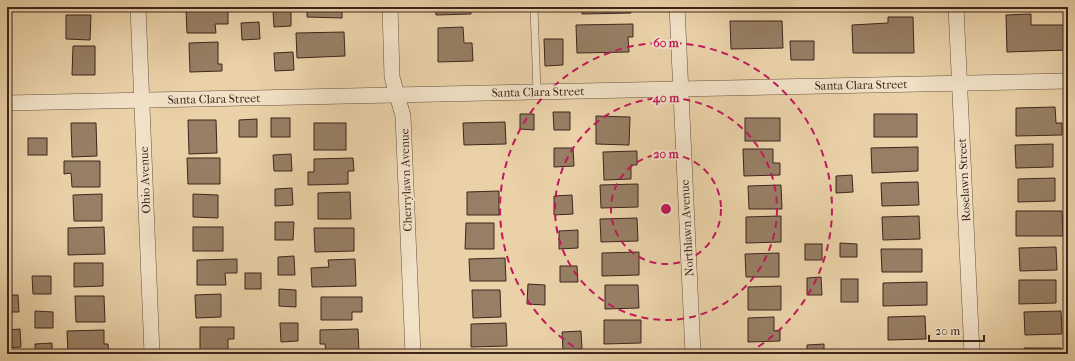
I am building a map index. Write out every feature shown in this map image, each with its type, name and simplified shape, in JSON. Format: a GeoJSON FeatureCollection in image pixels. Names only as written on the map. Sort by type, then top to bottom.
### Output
{"type":"FeatureCollection","features":[{"type":"Feature","properties":{"kind":"street","name":"Ohio Avenue"},"geometry":{"type":"LineString","coordinates":[[138,7],[152,354]]}},
{"type":"Feature","properties":{"kind":"street","name":"Cherrylawn Avenue"},"geometry":{"type":"LineString","coordinates":[[390,7],[392,77],[403,116],[413,354]]}},
{"type":"Feature","properties":{"kind":"street","name":"Northlawn Avenue"},"geometry":{"type":"LineString","coordinates":[[677,7],[693,354]]}},
{"type":"Feature","properties":{"kind":"street","name":"Roselawn Street"},"geometry":{"type":"LineString","coordinates":[[956,7],[972,354]]}},
{"type":"Feature","properties":{"kind":"street","name":"Santa Clara Street"},"geometry":{"type":"LineString","coordinates":[[7,103],[1068,81]]}},
{"type":"Feature","properties":{"kind":"lane"},"geometry":{"type":"LineString","coordinates":[[534,7],[537,92]]}},
{"type":"Feature","properties":{"kind":"building"},"geometry":{"type":"Polygon","coordinates":[[[92,7],[92,9],[60,8],[92,7]]]}},
{"type":"Feature","properties":{"kind":"building"},"geometry":{"type":"Polygon","coordinates":[[[307,7],[342,7],[342,18],[307,17],[307,7]]]}},
{"type":"Feature","properties":{"kind":"building"},"geometry":{"type":"Polygon","coordinates":[[[436,7],[471,7],[471,14],[436,15],[436,7]]]}},
{"type":"Feature","properties":{"kind":"building"},"geometry":{"type":"Polygon","coordinates":[[[582,7],[631,7],[631,13],[582,14],[582,7]]]}},
{"type":"Feature","properties":{"kind":"building"},"geometry":{"type":"Polygon","coordinates":[[[731,7],[772,7],[772,9],[731,10],[731,7]]]}},
{"type":"Feature","properties":{"kind":"building"},"geometry":{"type":"Polygon","coordinates":[[[869,7],[910,7],[910,8],[869,9],[869,7]]]}},
{"type":"Feature","properties":{"kind":"building"},"geometry":{"type":"Polygon","coordinates":[[[1006,7],[1051,7],[1051,9],[1006,10],[1006,7]]]}},
{"type":"Feature","properties":{"kind":"building"},"geometry":{"type":"Polygon","coordinates":[[[186,9],[228,9],[228,24],[215,24],[216,33],[187,33],[186,9]]]}},
{"type":"Feature","properties":{"kind":"building"},"geometry":{"type":"Polygon","coordinates":[[[291,9],[291,26],[274,27],[273,10],[291,9]]]}},
{"type":"Feature","properties":{"kind":"building"},"geometry":{"type":"Polygon","coordinates":[[[1031,14],[1031,25],[1068,25],[1068,50],[1007,52],[1006,15],[1031,14]]]}},
{"type":"Feature","properties":{"kind":"building"},"geometry":{"type":"Polygon","coordinates":[[[66,15],[91,15],[90,40],[66,39],[66,15]]]}},
{"type":"Feature","properties":{"kind":"building"},"geometry":{"type":"Polygon","coordinates":[[[888,17],[913,17],[914,53],[853,53],[852,25],[888,23],[888,17]]]}},
{"type":"Feature","properties":{"kind":"building"},"geometry":{"type":"Polygon","coordinates":[[[730,21],[782,21],[783,48],[731,49],[730,21]]]}},
{"type":"Feature","properties":{"kind":"building"},"geometry":{"type":"Polygon","coordinates":[[[259,22],[260,39],[242,40],[241,23],[259,22]]]}},
{"type":"Feature","properties":{"kind":"building"},"geometry":{"type":"Polygon","coordinates":[[[633,24],[633,37],[628,37],[629,52],[577,53],[576,25],[633,24]]]}},
{"type":"Feature","properties":{"kind":"building"},"geometry":{"type":"Polygon","coordinates":[[[463,27],[464,43],[472,43],[473,61],[438,62],[438,28],[463,27]]]}},
{"type":"Feature","properties":{"kind":"building"},"geometry":{"type":"Polygon","coordinates":[[[344,32],[345,56],[297,58],[296,33],[344,32]]]}},
{"type":"Feature","properties":{"kind":"building"},"geometry":{"type":"Polygon","coordinates":[[[544,39],[563,39],[563,65],[545,66],[544,39]]]}},
{"type":"Feature","properties":{"kind":"building"},"geometry":{"type":"Polygon","coordinates":[[[790,41],[814,41],[814,60],[791,60],[790,41]]]}},
{"type":"Feature","properties":{"kind":"building"},"geometry":{"type":"Polygon","coordinates":[[[218,42],[218,64],[222,64],[222,71],[190,72],[189,43],[218,42]]]}},
{"type":"Feature","properties":{"kind":"building"},"geometry":{"type":"Polygon","coordinates":[[[73,46],[95,46],[95,75],[72,75],[73,46]]]}},
{"type":"Feature","properties":{"kind":"building"},"geometry":{"type":"Polygon","coordinates":[[[8,50],[8,76],[7,76],[8,50]]]}},
{"type":"Feature","properties":{"kind":"building"},"geometry":{"type":"Polygon","coordinates":[[[293,52],[294,70],[275,71],[274,53],[293,52]]]}},
{"type":"Feature","properties":{"kind":"building"},"geometry":{"type":"Polygon","coordinates":[[[1055,107],[1056,123],[1062,123],[1062,135],[1016,136],[1016,108],[1055,107]]]}},
{"type":"Feature","properties":{"kind":"building"},"geometry":{"type":"Polygon","coordinates":[[[553,112],[570,112],[570,130],[554,130],[553,112]]]}},
{"type":"Feature","properties":{"kind":"building"},"geometry":{"type":"Polygon","coordinates":[[[520,114],[534,114],[534,130],[520,129],[520,114]]]}},
{"type":"Feature","properties":{"kind":"building"},"geometry":{"type":"Polygon","coordinates":[[[874,114],[917,114],[917,137],[874,137],[874,114]]]}},
{"type":"Feature","properties":{"kind":"building"},"geometry":{"type":"Polygon","coordinates":[[[596,116],[630,117],[629,145],[596,144],[596,116]]]}},
{"type":"Feature","properties":{"kind":"building"},"geometry":{"type":"Polygon","coordinates":[[[271,118],[290,118],[290,137],[271,137],[271,118]]]}},
{"type":"Feature","properties":{"kind":"building"},"geometry":{"type":"Polygon","coordinates":[[[745,118],[780,118],[780,141],[745,141],[745,118]]]}},
{"type":"Feature","properties":{"kind":"building"},"geometry":{"type":"Polygon","coordinates":[[[257,119],[257,137],[239,137],[239,120],[257,119]]]}},
{"type":"Feature","properties":{"kind":"building"},"geometry":{"type":"Polygon","coordinates":[[[188,120],[216,120],[217,153],[189,154],[188,120]]]}},
{"type":"Feature","properties":{"kind":"building"},"geometry":{"type":"Polygon","coordinates":[[[505,122],[506,144],[464,145],[463,123],[505,122]]]}},
{"type":"Feature","properties":{"kind":"building"},"geometry":{"type":"Polygon","coordinates":[[[7,123],[11,123],[11,145],[7,145],[7,123]]]}},
{"type":"Feature","properties":{"kind":"building"},"geometry":{"type":"Polygon","coordinates":[[[71,123],[96,123],[97,156],[72,157],[71,123]]]}},
{"type":"Feature","properties":{"kind":"building"},"geometry":{"type":"Polygon","coordinates":[[[314,123],[346,123],[346,150],[314,150],[314,123]]]}},
{"type":"Feature","properties":{"kind":"building"},"geometry":{"type":"Polygon","coordinates":[[[28,138],[47,138],[47,155],[28,155],[28,138]]]}},
{"type":"Feature","properties":{"kind":"building"},"geometry":{"type":"Polygon","coordinates":[[[1053,144],[1053,167],[1016,168],[1015,145],[1053,144]]]}},
{"type":"Feature","properties":{"kind":"building"},"geometry":{"type":"Polygon","coordinates":[[[918,147],[918,171],[872,173],[871,148],[918,147]]]}},
{"type":"Feature","properties":{"kind":"building"},"geometry":{"type":"Polygon","coordinates":[[[554,148],[573,148],[574,166],[554,167],[554,148]]]}},
{"type":"Feature","properties":{"kind":"building"},"geometry":{"type":"Polygon","coordinates":[[[743,149],[773,149],[773,163],[780,163],[780,175],[744,176],[743,149]]]}},
{"type":"Feature","properties":{"kind":"building"},"geometry":{"type":"Polygon","coordinates":[[[637,151],[637,165],[631,165],[631,179],[604,180],[603,152],[637,151]]]}},
{"type":"Feature","properties":{"kind":"building"},"geometry":{"type":"Polygon","coordinates":[[[291,154],[292,171],[274,171],[273,155],[291,154]]]}},
{"type":"Feature","properties":{"kind":"building"},"geometry":{"type":"Polygon","coordinates":[[[187,158],[220,158],[220,184],[188,184],[187,158]]]}},
{"type":"Feature","properties":{"kind":"building"},"geometry":{"type":"Polygon","coordinates":[[[353,158],[354,171],[348,171],[348,184],[308,185],[308,172],[314,172],[314,159],[353,158]]]}},
{"type":"Feature","properties":{"kind":"building"},"geometry":{"type":"Polygon","coordinates":[[[7,161],[11,161],[11,178],[7,177],[7,161]]]}},
{"type":"Feature","properties":{"kind":"building"},"geometry":{"type":"Polygon","coordinates":[[[64,161],[100,161],[100,187],[72,187],[71,173],[64,174],[64,161]]]}},
{"type":"Feature","properties":{"kind":"building"},"geometry":{"type":"Polygon","coordinates":[[[852,175],[853,192],[836,193],[836,176],[852,175]]]}},
{"type":"Feature","properties":{"kind":"building"},"geometry":{"type":"Polygon","coordinates":[[[1055,178],[1055,201],[1018,202],[1018,179],[1055,178]]]}},
{"type":"Feature","properties":{"kind":"building"},"geometry":{"type":"Polygon","coordinates":[[[918,182],[919,205],[882,206],[881,183],[918,182]]]}},
{"type":"Feature","properties":{"kind":"building"},"geometry":{"type":"Polygon","coordinates":[[[638,184],[638,207],[601,208],[600,185],[638,184]]]}},
{"type":"Feature","properties":{"kind":"building"},"geometry":{"type":"Polygon","coordinates":[[[781,185],[782,209],[749,209],[748,186],[781,185]]]}},
{"type":"Feature","properties":{"kind":"building"},"geometry":{"type":"Polygon","coordinates":[[[292,188],[293,205],[275,206],[275,189],[292,188]]]}},
{"type":"Feature","properties":{"kind":"building"},"geometry":{"type":"Polygon","coordinates":[[[499,191],[499,215],[467,215],[467,192],[499,191]]]}},
{"type":"Feature","properties":{"kind":"building"},"geometry":{"type":"Polygon","coordinates":[[[350,192],[351,219],[318,219],[318,193],[350,192]]]}},
{"type":"Feature","properties":{"kind":"building"},"geometry":{"type":"Polygon","coordinates":[[[102,194],[102,221],[74,221],[73,195],[102,194]]]}},
{"type":"Feature","properties":{"kind":"building"},"geometry":{"type":"Polygon","coordinates":[[[193,194],[218,195],[218,218],[193,217],[193,194]]]}},
{"type":"Feature","properties":{"kind":"building"},"geometry":{"type":"Polygon","coordinates":[[[572,195],[573,214],[554,215],[554,196],[572,195]]]}},
{"type":"Feature","properties":{"kind":"building"},"geometry":{"type":"Polygon","coordinates":[[[1016,211],[1062,211],[1063,236],[1016,236],[1016,211]]]}},
{"type":"Feature","properties":{"kind":"building"},"geometry":{"type":"Polygon","coordinates":[[[781,216],[781,242],[746,243],[746,217],[781,216]]]}},
{"type":"Feature","properties":{"kind":"building"},"geometry":{"type":"Polygon","coordinates":[[[919,216],[920,239],[883,240],[882,217],[919,216]]]}},
{"type":"Feature","properties":{"kind":"building"},"geometry":{"type":"Polygon","coordinates":[[[637,218],[638,241],[601,242],[600,219],[637,218]]]}},
{"type":"Feature","properties":{"kind":"building"},"geometry":{"type":"Polygon","coordinates":[[[275,222],[294,222],[293,240],[275,240],[275,222]]]}},
{"type":"Feature","properties":{"kind":"building"},"geometry":{"type":"Polygon","coordinates":[[[466,223],[494,223],[494,249],[465,249],[466,223]]]}},
{"type":"Feature","properties":{"kind":"building"},"geometry":{"type":"Polygon","coordinates":[[[104,227],[105,254],[68,255],[68,228],[104,227]]]}},
{"type":"Feature","properties":{"kind":"building"},"geometry":{"type":"Polygon","coordinates":[[[193,227],[223,227],[223,251],[193,251],[193,227]]]}},
{"type":"Feature","properties":{"kind":"building"},"geometry":{"type":"Polygon","coordinates":[[[314,228],[354,228],[354,251],[315,252],[314,228]]]}},
{"type":"Feature","properties":{"kind":"building"},"geometry":{"type":"Polygon","coordinates":[[[578,230],[578,248],[559,249],[559,231],[578,230]]]}},
{"type":"Feature","properties":{"kind":"building"},"geometry":{"type":"Polygon","coordinates":[[[840,243],[857,244],[857,257],[840,257],[840,243]]]}},
{"type":"Feature","properties":{"kind":"building"},"geometry":{"type":"Polygon","coordinates":[[[805,244],[822,244],[822,260],[805,260],[805,244]]]}},
{"type":"Feature","properties":{"kind":"building"},"geometry":{"type":"Polygon","coordinates":[[[1056,247],[1057,270],[1020,271],[1019,248],[1056,247]]]}},
{"type":"Feature","properties":{"kind":"building"},"geometry":{"type":"Polygon","coordinates":[[[881,249],[922,249],[922,272],[882,272],[881,249]]]}},
{"type":"Feature","properties":{"kind":"building"},"geometry":{"type":"Polygon","coordinates":[[[639,252],[639,275],[602,276],[602,253],[639,252]]]}},
{"type":"Feature","properties":{"kind":"building"},"geometry":{"type":"Polygon","coordinates":[[[779,253],[779,277],[746,277],[745,254],[779,253]]]}},
{"type":"Feature","properties":{"kind":"building"},"geometry":{"type":"Polygon","coordinates":[[[294,256],[295,275],[278,275],[278,257],[294,256]]]}},
{"type":"Feature","properties":{"kind":"building"},"geometry":{"type":"Polygon","coordinates":[[[505,258],[506,281],[470,281],[469,259],[505,258]]]}},
{"type":"Feature","properties":{"kind":"building"},"geometry":{"type":"Polygon","coordinates":[[[237,259],[237,273],[225,273],[226,285],[197,285],[197,260],[237,259]]]}},
{"type":"Feature","properties":{"kind":"building"},"geometry":{"type":"Polygon","coordinates":[[[355,259],[356,286],[312,287],[311,268],[329,267],[328,260],[355,259]]]}},
{"type":"Feature","properties":{"kind":"building"},"geometry":{"type":"Polygon","coordinates":[[[74,263],[103,263],[103,286],[74,287],[74,263]]]}},
{"type":"Feature","properties":{"kind":"building"},"geometry":{"type":"Polygon","coordinates":[[[560,266],[577,266],[578,282],[560,282],[560,266]]]}},
{"type":"Feature","properties":{"kind":"building"},"geometry":{"type":"Polygon","coordinates":[[[245,273],[261,273],[261,289],[245,289],[245,273]]]}},
{"type":"Feature","properties":{"kind":"building"},"geometry":{"type":"Polygon","coordinates":[[[32,276],[51,276],[51,294],[33,294],[32,276]]]}},
{"type":"Feature","properties":{"kind":"building"},"geometry":{"type":"Polygon","coordinates":[[[821,277],[822,295],[807,295],[807,278],[821,277]]]}},
{"type":"Feature","properties":{"kind":"building"},"geometry":{"type":"Polygon","coordinates":[[[841,279],[858,279],[858,302],[841,302],[841,279]]]}},
{"type":"Feature","properties":{"kind":"building"},"geometry":{"type":"Polygon","coordinates":[[[1019,280],[1056,280],[1056,303],[1019,304],[1019,280]]]}},
{"type":"Feature","properties":{"kind":"building"},"geometry":{"type":"Polygon","coordinates":[[[927,282],[927,305],[883,306],[883,283],[927,282]]]}},
{"type":"Feature","properties":{"kind":"building"},"geometry":{"type":"Polygon","coordinates":[[[528,284],[545,285],[545,305],[527,304],[528,284]]]}},
{"type":"Feature","properties":{"kind":"building"},"geometry":{"type":"Polygon","coordinates":[[[605,285],[638,285],[639,308],[605,309],[605,285]]]}},
{"type":"Feature","properties":{"kind":"building"},"geometry":{"type":"Polygon","coordinates":[[[781,286],[781,310],[748,310],[748,287],[781,286]]]}},
{"type":"Feature","properties":{"kind":"building"},"geometry":{"type":"Polygon","coordinates":[[[279,289],[296,290],[296,307],[279,306],[279,289]]]}},
{"type":"Feature","properties":{"kind":"building"},"geometry":{"type":"Polygon","coordinates":[[[472,290],[500,290],[501,317],[473,318],[472,290]]]}},
{"type":"Feature","properties":{"kind":"building"},"geometry":{"type":"Polygon","coordinates":[[[221,294],[221,317],[196,318],[195,295],[221,294]]]}},
{"type":"Feature","properties":{"kind":"building"},"geometry":{"type":"Polygon","coordinates":[[[7,295],[18,295],[19,312],[7,312],[7,295]]]}},
{"type":"Feature","properties":{"kind":"building"},"geometry":{"type":"Polygon","coordinates":[[[75,296],[104,296],[105,322],[76,322],[75,296]]]}},
{"type":"Feature","properties":{"kind":"building"},"geometry":{"type":"Polygon","coordinates":[[[321,297],[362,297],[362,312],[352,312],[352,320],[321,320],[321,297]]]}},
{"type":"Feature","properties":{"kind":"building"},"geometry":{"type":"Polygon","coordinates":[[[35,311],[53,312],[53,328],[35,328],[35,311]]]}},
{"type":"Feature","properties":{"kind":"building"},"geometry":{"type":"Polygon","coordinates":[[[1061,311],[1062,334],[1025,335],[1024,312],[1061,311]]]}},
{"type":"Feature","properties":{"kind":"building"},"geometry":{"type":"Polygon","coordinates":[[[925,316],[926,339],[888,340],[888,317],[925,316]]]}},
{"type":"Feature","properties":{"kind":"building"},"geometry":{"type":"Polygon","coordinates":[[[774,317],[774,331],[780,330],[780,341],[748,342],[748,318],[774,317]]]}},
{"type":"Feature","properties":{"kind":"building"},"geometry":{"type":"Polygon","coordinates":[[[604,320],[641,320],[641,343],[604,344],[604,320]]]}},
{"type":"Feature","properties":{"kind":"building"},"geometry":{"type":"Polygon","coordinates":[[[280,323],[298,323],[298,341],[281,342],[280,323]]]}},
{"type":"Feature","properties":{"kind":"building"},"geometry":{"type":"Polygon","coordinates":[[[506,323],[507,346],[471,347],[471,324],[506,323]]]}},
{"type":"Feature","properties":{"kind":"building"},"geometry":{"type":"Polygon","coordinates":[[[200,327],[234,327],[234,339],[228,339],[228,353],[200,354],[200,327]]]}},
{"type":"Feature","properties":{"kind":"building"},"geometry":{"type":"Polygon","coordinates":[[[20,329],[21,347],[7,348],[7,330],[20,329]]]}},
{"type":"Feature","properties":{"kind":"building"},"geometry":{"type":"Polygon","coordinates":[[[358,329],[359,352],[326,353],[325,344],[320,344],[320,330],[358,329]]]}},
{"type":"Feature","properties":{"kind":"building"},"geometry":{"type":"Polygon","coordinates":[[[104,330],[104,344],[108,344],[109,354],[68,354],[67,331],[104,330]]]}},
{"type":"Feature","properties":{"kind":"building"},"geometry":{"type":"Polygon","coordinates":[[[581,331],[582,349],[563,350],[562,332],[581,331]]]}},
{"type":"Feature","properties":{"kind":"building"},"geometry":{"type":"Polygon","coordinates":[[[52,343],[52,354],[35,354],[35,344],[52,343]]]}},
{"type":"Feature","properties":{"kind":"building"},"geometry":{"type":"Polygon","coordinates":[[[824,344],[824,354],[807,354],[807,345],[824,344]]]}},
{"type":"Feature","properties":{"kind":"building"},"geometry":{"type":"Polygon","coordinates":[[[1024,348],[1061,348],[1062,354],[1024,354],[1024,348]]]}},
{"type":"Feature","properties":{"kind":"building"},"geometry":{"type":"Polygon","coordinates":[[[926,351],[926,354],[887,354],[887,352],[926,351]]]}},
{"type":"Feature","properties":{"kind":"building"},"geometry":{"type":"Polygon","coordinates":[[[640,353],[641,354],[607,354],[640,353]]]}}]}
